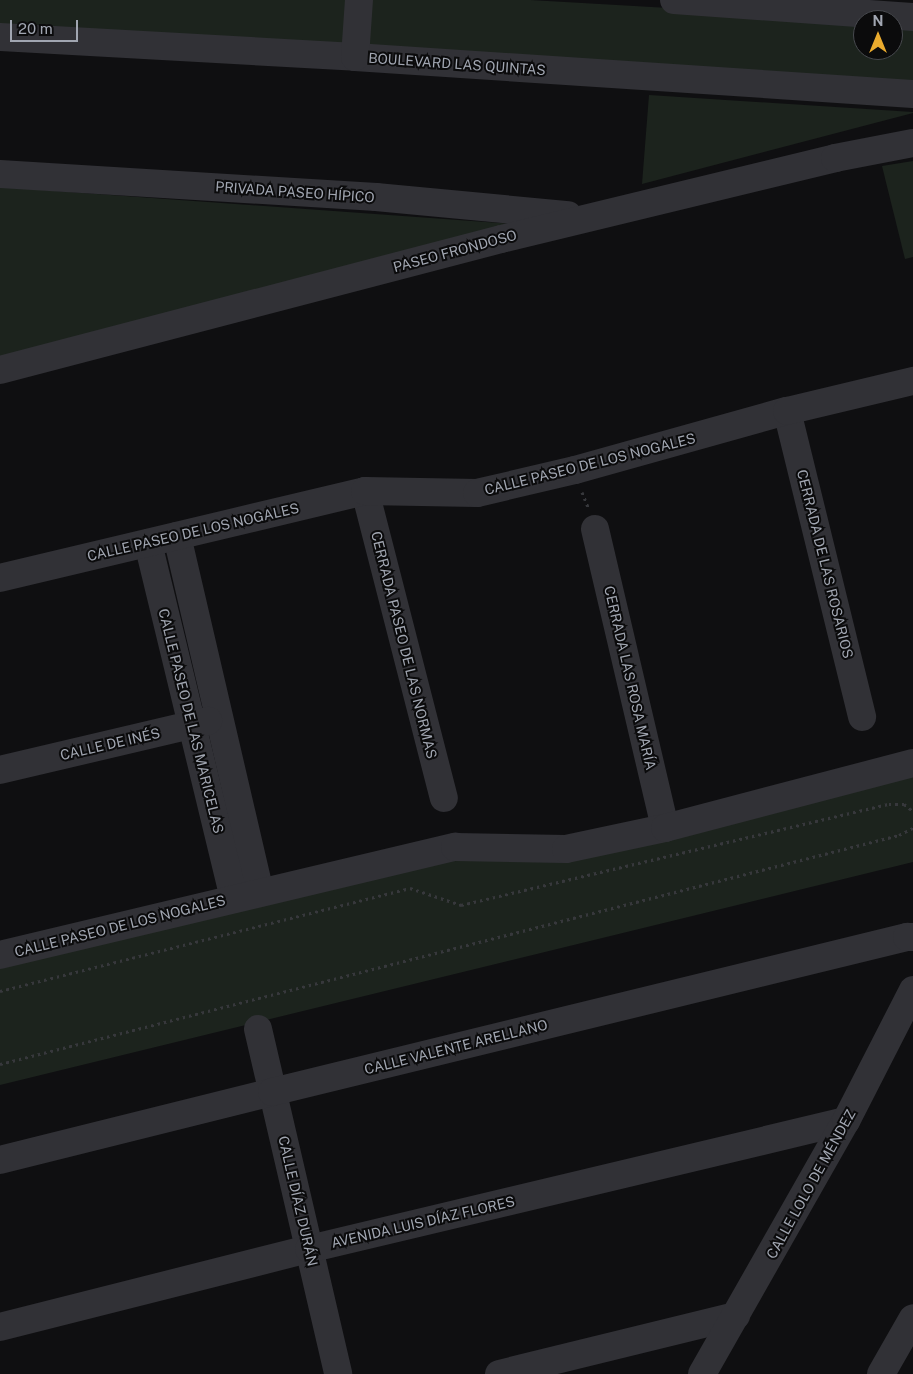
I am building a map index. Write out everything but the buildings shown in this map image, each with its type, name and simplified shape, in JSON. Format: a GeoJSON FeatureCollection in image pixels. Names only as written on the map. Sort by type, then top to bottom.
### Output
{"type":"FeatureCollection","features":[{"type":"Feature","properties":{"kind":"street"},"geometry":{"type":"LineString","coordinates":[[355,57],[359,0]]}},
{"type":"Feature","properties":{"kind":"street"},"geometry":{"type":"LineString","coordinates":[[684,0],[913,17]]}},
{"type":"Feature","properties":{"kind":"street","name":"BOULEVARD LAS QUINTAS"},"geometry":{"type":"LineString","coordinates":[[0,37],[355,57],[913,94]]}},
{"type":"Feature","properties":{"kind":"street","name":"PASEO FRONDOSO"},"geometry":{"type":"LineString","coordinates":[[0,370],[589,217],[835,158],[913,143]]}},
{"type":"Feature","properties":{"kind":"street","name":"PRIVADA PASEO HÍPICO"},"geometry":{"type":"LineString","coordinates":[[0,174],[376,197],[589,217]]}},
{"type":"Feature","properties":{"kind":"street","name":"CALLE PASEO DE LOS NOGALES"},"geometry":{"type":"LineString","coordinates":[[0,578],[365,491],[477,492],[575,470],[787,411],[913,381]]}},
{"type":"Feature","properties":{"kind":"street","name":"CERRADA DE LAS ROSARIOS"},"geometry":{"type":"LineString","coordinates":[[787,411],[862,717]]}},
{"type":"Feature","properties":{"kind":"street","name":"CERRADA PASEO DE LAS NORMAS"},"geometry":{"type":"LineString","coordinates":[[365,491],[444,798]]}},
{"type":"Feature","properties":{"kind":"street","name":"CERRADA LAS ROSA MARÍA"},"geometry":{"type":"LineString","coordinates":[[595,529],[665,828]]}},
{"type":"Feature","properties":{"kind":"street","name":"CALLE PASEO DE LAS MARICELAS"},"geometry":{"type":"LineString","coordinates":[[177,536],[260,892]]}},
{"type":"Feature","properties":{"kind":"street","name":"CALLE PASEO DE LAS MARICELAS"},"geometry":{"type":"LineString","coordinates":[[148,543],[234,899]]}},
{"type":"Feature","properties":{"kind":"street","name":"CALLE DE INÉS"},"geometry":{"type":"LineString","coordinates":[[0,770],[219,719]]}},
{"type":"Feature","properties":{"kind":"street","name":"CALLE PASEO DE LOS NOGALES"},"geometry":{"type":"LineString","coordinates":[[0,956],[260,892],[455,847],[566,850],[665,828],[913,763]]}},
{"type":"Feature","properties":{"kind":"street","name":"CALLE VALENTE ARELLANO"},"geometry":{"type":"LineString","coordinates":[[0,1160],[887,942],[913,938]]}},
{"type":"Feature","properties":{"kind":"street","name":"CALLE LOLO DE MÉNDEZ"},"geometry":{"type":"LineString","coordinates":[[702,1374],[846,1121],[913,990]]}},
{"type":"Feature","properties":{"kind":"street","name":"CALLE DÍAZ DURÁN"},"geometry":{"type":"LineString","coordinates":[[258,1029],[338,1374]]}},
{"type":"Feature","properties":{"kind":"street","name":"AVENIDA LUIS DÍAZ FLORES"},"geometry":{"type":"LineString","coordinates":[[0,1327],[309,1248],[846,1121]]}},
{"type":"Feature","properties":{"kind":"street"},"geometry":{"type":"LineString","coordinates":[[499,1374],[736,1316]]}},
{"type":"Feature","properties":{"kind":"street"},"geometry":{"type":"LineString","coordinates":[[881,1374],[913,1318]]}},
{"type":"Feature","properties":{"kind":"path"},"geometry":{"type":"LineString","coordinates":[[575,470],[595,529]]}},
{"type":"Feature","properties":{"kind":"path"},"geometry":{"type":"LineString","coordinates":[[0,991],[410,888],[462,905],[889,804],[904,804],[913,811]]}},
{"type":"Feature","properties":{"kind":"path"},"geometry":{"type":"LineString","coordinates":[[0,1064],[880,840],[913,828]]}},
{"type":"Feature","properties":{"kind":"shaded area"},"geometry":{"type":"Polygon","coordinates":[[[0,0],[530,0],[853,19],[853,60],[903,60],[903,22],[913,22],[913,84],[0,32],[0,0]]]}},
{"type":"Feature","properties":{"kind":"shaded area"},"geometry":{"type":"Polygon","coordinates":[[[649,95],[913,112],[913,113],[642,184],[649,95]]]}},
{"type":"Feature","properties":{"kind":"shaded area"},"geometry":{"type":"Polygon","coordinates":[[[913,161],[913,257],[905,259],[882,166],[913,161]]]}},
{"type":"Feature","properties":{"kind":"shaded area"},"geometry":{"type":"Polygon","coordinates":[[[0,187],[513,224],[0,358],[0,187]]]}},
{"type":"Feature","properties":{"kind":"shaded area"},"geometry":{"type":"Polygon","coordinates":[[[913,768],[913,862],[0,1085],[0,959],[456,851],[569,854],[913,768]]]}}]}
